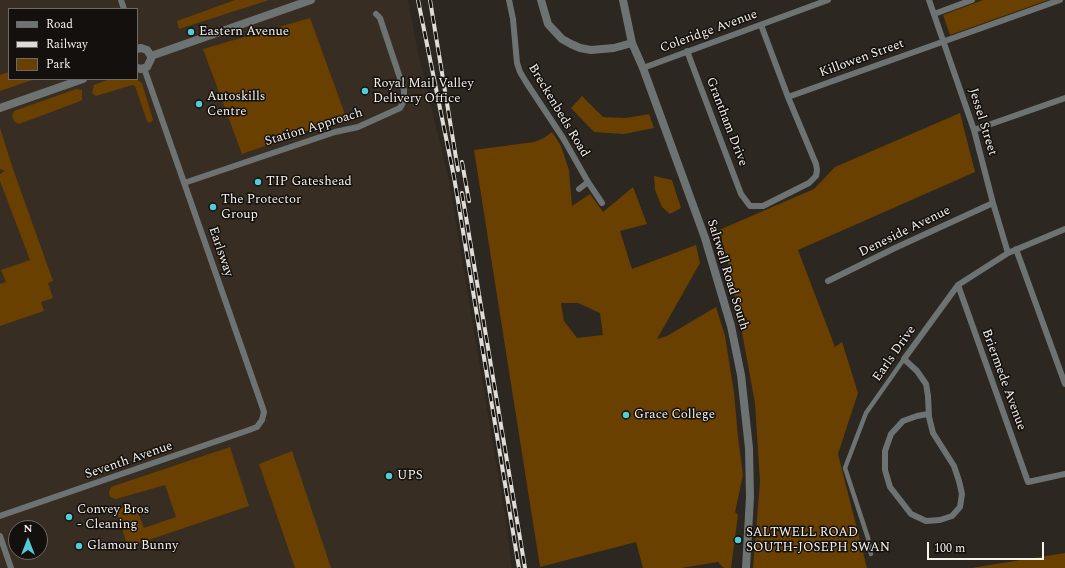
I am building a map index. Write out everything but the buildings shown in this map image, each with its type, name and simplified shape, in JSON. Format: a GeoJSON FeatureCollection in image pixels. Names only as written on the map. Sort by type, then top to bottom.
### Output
{"type":"FeatureCollection","features":[{"type":"Feature","properties":{"kind":"street"},"geometry":{"type":"LineString","coordinates":[[151,56],[311,0]]}},
{"type":"Feature","properties":{"kind":"street","name":"Breckenbeds Road"},"geometry":{"type":"LineString","coordinates":[[509,0],[513,18],[517,62],[520,72],[563,138],[588,182],[602,203]]}},
{"type":"Feature","properties":{"kind":"street"},"geometry":{"type":"LineString","coordinates":[[541,0],[548,24],[562,39],[571,44],[580,48],[591,50],[614,48],[632,43]]}},
{"type":"Feature","properties":{"kind":"street","name":"Saltwell Road South"},"geometry":{"type":"LineString","coordinates":[[623,0],[632,43],[643,68],[705,238],[731,326],[741,375],[749,448],[750,497],[746,568]]}},
{"type":"Feature","properties":{"kind":"street","name":"Coleridge Avenue"},"geometry":{"type":"LineString","coordinates":[[643,68],[828,0]]}},
{"type":"Feature","properties":{"kind":"street","name":"Jessel Street"},"geometry":{"type":"LineString","coordinates":[[929,0],[974,130],[992,202],[1008,253]]}},
{"type":"Feature","properties":{"kind":"street"},"geometry":{"type":"LineString","coordinates":[[934,14],[972,0]]}},
{"type":"Feature","properties":{"kind":"street","name":"Killowen Street"},"geometry":{"type":"LineString","coordinates":[[788,97],[1060,0]]}},
{"type":"Feature","properties":{"kind":"street","name":"Station Approach"},"geometry":{"type":"LineString","coordinates":[[184,183],[335,132],[358,128],[400,108],[404,101],[404,90],[380,18],[376,14]]}},
{"type":"Feature","properties":{"kind":"street"},"geometry":{"type":"LineString","coordinates":[[761,25],[788,97]]}},
{"type":"Feature","properties":{"kind":"street"},"geometry":{"type":"LineString","coordinates":[[138,48],[147,50],[151,56],[151,62],[141,68]]}},
{"type":"Feature","properties":{"kind":"street","name":"Grantham Drive"},"geometry":{"type":"LineString","coordinates":[[687,51],[741,194],[750,206],[763,206],[810,183],[816,176],[816,164],[788,97]]}},
{"type":"Feature","properties":{"kind":"street","name":"Earlsway"},"geometry":{"type":"LineString","coordinates":[[141,68],[184,183],[261,402],[264,412],[262,420]]}},
{"type":"Feature","properties":{"kind":"street"},"geometry":{"type":"LineString","coordinates":[[0,108],[80,80]]}},
{"type":"Feature","properties":{"kind":"street"},"geometry":{"type":"LineString","coordinates":[[974,130],[1065,98]]}},
{"type":"Feature","properties":{"kind":"street"},"geometry":{"type":"LineString","coordinates":[[579,189],[588,182]]}},
{"type":"Feature","properties":{"kind":"street","name":"Deneside Avenue"},"geometry":{"type":"LineString","coordinates":[[828,281],[992,202]]}},
{"type":"Feature","properties":{"kind":"street","name":"Earls Drive"},"geometry":{"type":"LineString","coordinates":[[871,554],[868,538],[862,524],[845,468],[866,413],[958,285],[1008,253],[1065,229]]}},
{"type":"Feature","properties":{"kind":"street"},"geometry":{"type":"LineString","coordinates":[[1016,249],[1065,384]]}},
{"type":"Feature","properties":{"kind":"street","name":"Briermede Avenue"},"geometry":{"type":"LineString","coordinates":[[958,285],[1028,482],[1065,474]]}},
{"type":"Feature","properties":{"kind":"street"},"geometry":{"type":"LineString","coordinates":[[904,359],[917,371],[926,384],[929,410],[928,414],[933,433],[954,466],[962,494],[960,507],[952,516],[940,520],[926,521],[911,514],[890,487],[885,470],[885,452],[891,434],[903,421],[928,414]]}},
{"type":"Feature","properties":{"kind":"street","name":"Seventh Avenue"},"geometry":{"type":"LineString","coordinates":[[0,516],[249,430],[257,427],[262,420]]}},
{"type":"Feature","properties":{"kind":"street"},"geometry":{"type":"LineString","coordinates":[[0,536],[11,568]]}},
{"type":"Feature","properties":{"kind":"shaded area"},"geometry":{"type":"Polygon","coordinates":[[[0,0],[408,0],[417,48],[448,176],[505,515],[512,568],[0,568],[0,0]]]}},
{"type":"Feature","properties":{"kind":"green space"},"geometry":{"type":"Polygon","coordinates":[[[235,0],[269,0],[179,29],[177,21],[235,0]]]}},
{"type":"Feature","properties":{"kind":"green space"},"geometry":{"type":"Polygon","coordinates":[[[983,0],[1048,0],[950,35],[943,15],[983,0]]]}},
{"type":"Feature","properties":{"kind":"green space"},"geometry":{"type":"Polygon","coordinates":[[[310,18],[346,117],[242,154],[203,49],[310,18]]]}},
{"type":"Feature","properties":{"kind":"green space"},"geometry":{"type":"Polygon","coordinates":[[[8,72],[8,80],[32,80],[0,91],[0,75],[8,72]]]}},
{"type":"Feature","properties":{"kind":"green space"},"geometry":{"type":"Polygon","coordinates":[[[107,80],[138,80],[142,83],[153,120],[150,123],[147,121],[135,86],[132,85],[96,96],[92,93],[94,85],[107,80]]]}},
{"type":"Feature","properties":{"kind":"green space"},"geometry":{"type":"Polygon","coordinates":[[[76,89],[82,90],[82,100],[19,124],[14,121],[12,116],[14,111],[76,89]]]}},
{"type":"Feature","properties":{"kind":"green space"},"geometry":{"type":"Polygon","coordinates":[[[582,96],[603,117],[626,118],[649,114],[654,128],[624,134],[594,132],[571,108],[582,96]]]}},
{"type":"Feature","properties":{"kind":"green space"},"geometry":{"type":"Polygon","coordinates":[[[960,113],[975,172],[798,250],[835,347],[842,342],[858,393],[838,454],[867,568],[753,568],[760,482],[755,403],[732,278],[719,230],[814,189],[835,167],[960,113]]]}},
{"type":"Feature","properties":{"kind":"green space"},"geometry":{"type":"Polygon","coordinates":[[[0,128],[53,281],[48,283],[53,298],[41,302],[44,311],[0,326],[0,284],[6,282],[1,270],[30,260],[0,181],[0,174],[5,171],[0,169],[0,128]]]}},
{"type":"Feature","properties":{"kind":"green space","name":"Grace College"},"geometry":{"type":"Polygon","coordinates":[[[552,132],[561,146],[569,170],[572,206],[590,194],[603,212],[633,187],[647,224],[620,231],[632,269],[696,245],[700,263],[657,339],[667,336],[716,307],[725,336],[734,393],[743,475],[735,512],[738,515],[731,568],[724,568],[718,562],[681,568],[643,568],[636,542],[540,567],[474,150],[534,142],[544,138],[552,132]],[[561,303],[564,321],[577,338],[603,335],[600,313],[578,303],[561,303]]]}},
{"type":"Feature","properties":{"kind":"green space"},"geometry":{"type":"Polygon","coordinates":[[[654,176],[672,180],[681,208],[670,214],[662,207],[655,190],[654,176]]]}},
{"type":"Feature","properties":{"kind":"green space"},"geometry":{"type":"Polygon","coordinates":[[[230,447],[249,506],[128,547],[118,517],[118,509],[135,505],[144,528],[176,517],[165,485],[116,499],[110,497],[109,492],[111,487],[230,447]]]}},
{"type":"Feature","properties":{"kind":"green space"},"geometry":{"type":"Polygon","coordinates":[[[292,451],[331,568],[295,568],[259,464],[292,451]]]}},
{"type":"Feature","properties":{"kind":"green space"},"geometry":{"type":"Polygon","coordinates":[[[1065,553],[1065,568],[971,568],[1065,553]]]}},
{"type":"Feature","properties":{"kind":"railway"},"geometry":{"type":"LineString","coordinates":[[418,0],[454,177],[519,568]]}},
{"type":"Feature","properties":{"kind":"railway"},"geometry":{"type":"LineString","coordinates":[[430,0],[458,170]]}},
{"type":"Feature","properties":{"kind":"railway"},"geometry":{"type":"LineString","coordinates":[[462,162],[469,201]]}},
{"type":"Feature","properties":{"kind":"railway"},"geometry":{"type":"LineString","coordinates":[[462,193],[525,568]]}},
{"type":"Feature","properties":{"kind":"place","name":"Eastern Avenue"},"geometry":{"type":"Point","coordinates":[191,32]}},
{"type":"Feature","properties":{"kind":"place","name":"Royal Mail Valley Delivery Office"},"geometry":{"type":"Point","coordinates":[365,91]}},
{"type":"Feature","properties":{"kind":"place","name":"Autoskills Centre"},"geometry":{"type":"Point","coordinates":[199,104]}},
{"type":"Feature","properties":{"kind":"place","name":"TIP Gateshead"},"geometry":{"type":"Point","coordinates":[258,182]}},
{"type":"Feature","properties":{"kind":"place","name":"The Protector Group"},"geometry":{"type":"Point","coordinates":[213,207]}},
{"type":"Feature","properties":{"kind":"place","name":"Grace College"},"geometry":{"type":"Point","coordinates":[626,415]}},
{"type":"Feature","properties":{"kind":"place","name":"UPS"},"geometry":{"type":"Point","coordinates":[389,476]}},
{"type":"Feature","properties":{"kind":"place","name":"Convey Bros - Cleaning"},"geometry":{"type":"Point","coordinates":[69,517]}},
{"type":"Feature","properties":{"kind":"place","name":"SALTWELL ROAD SOUTH-JOSEPH SWAN"},"geometry":{"type":"Point","coordinates":[738,540]}},
{"type":"Feature","properties":{"kind":"place","name":"Glamour Bunny"},"geometry":{"type":"Point","coordinates":[79,546]}}]}
